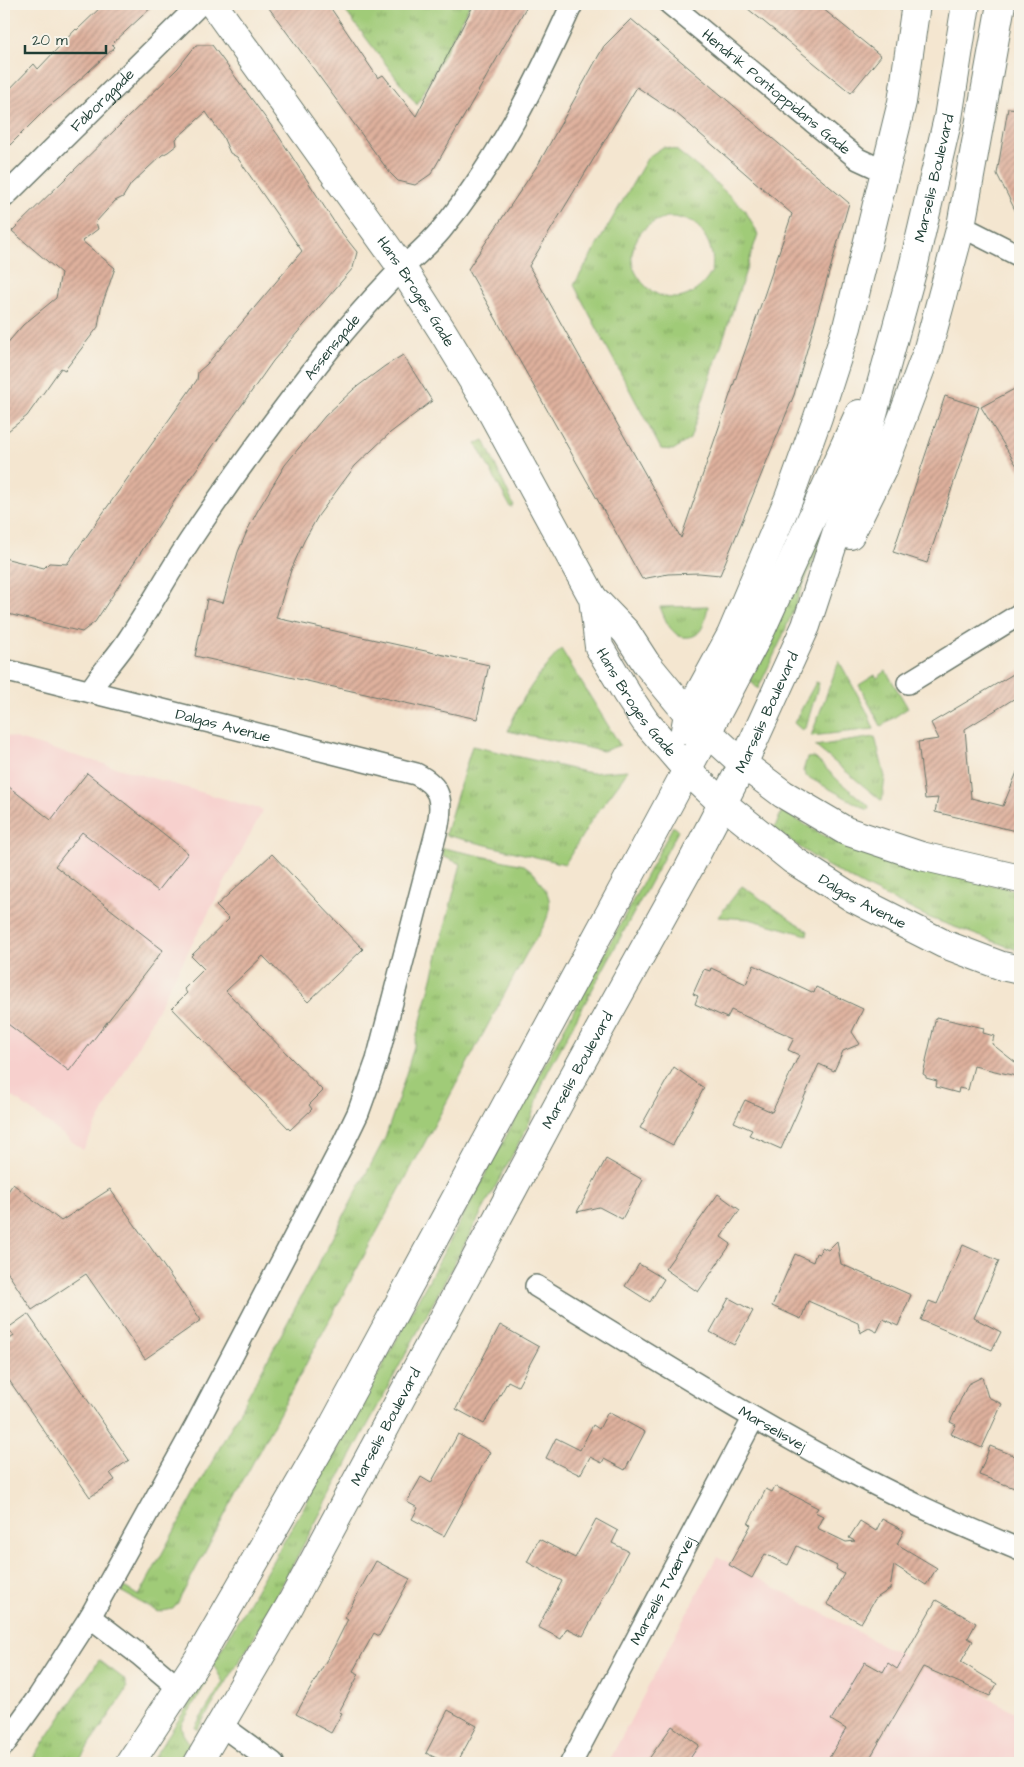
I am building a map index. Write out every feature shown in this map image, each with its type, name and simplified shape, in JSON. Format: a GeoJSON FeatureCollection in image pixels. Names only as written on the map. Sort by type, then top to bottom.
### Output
{"type":"FeatureCollection","features":[{"type":"Feature","properties":{"kind":"main road","name":"Hans Broges Gade"},"geometry":{"type":"LineString","coordinates":[[213,4],[402,268],[490,409],[593,598],[626,632],[646,663],[698,723],[743,764]]}},
{"type":"Feature","properties":{"kind":"main road"},"geometry":{"type":"LineString","coordinates":[[698,723],[730,635],[790,498],[847,327],[902,102],[916,4]]}},
{"type":"Feature","properties":{"kind":"main road","name":"Marselis Boulevard"},"geometry":{"type":"LineString","coordinates":[[198,1763],[289,1607],[566,1090],[689,868],[743,764],[806,626],[860,461],[914,263],[946,128],[966,4]]}},
{"type":"Feature","properties":{"kind":"main road"},"geometry":{"type":"LineString","coordinates":[[806,626],[884,466],[927,352],[960,226],[1001,4]]}},
{"type":"Feature","properties":{"kind":"main road","name":"Marselis Boulevard"},"geometry":{"type":"LineString","coordinates":[[180,1689],[334,1424],[665,808],[698,723],[774,602],[890,349]]}},
{"type":"Feature","properties":{"kind":"main road","name":"Hans Broges Gade"},"geometry":{"type":"LineString","coordinates":[[593,598],[600,647],[627,694],[645,721],[682,764],[722,803]]}},
{"type":"Feature","properties":{"kind":"main road"},"geometry":{"type":"LineString","coordinates":[[743,764],[783,794],[846,830],[921,856],[1020,879]]}},
{"type":"Feature","properties":{"kind":"main road","name":"Dalgas Avenue"},"geometry":{"type":"LineString","coordinates":[[722,803],[793,860],[853,898],[944,944],[1002,966],[1020,970]]}},
{"type":"Feature","properties":{"kind":"main road"},"geometry":{"type":"LineString","coordinates":[[130,1763],[180,1689]]}},
{"type":"Feature","properties":{"kind":"street","name":"Fåborggade"},"geometry":{"type":"LineString","coordinates":[[4,197],[200,4]]}},
{"type":"Feature","properties":{"kind":"street","name":"Assensgade"},"geometry":{"type":"LineString","coordinates":[[90,691],[103,670],[128,641],[192,537],[245,461],[329,350],[380,290],[439,232],[475,185],[511,128],[533,87],[572,4]]}},
{"type":"Feature","properties":{"kind":"street","name":"Hendrik Pontoppidans Gade"},"geometry":{"type":"LineString","coordinates":[[670,4],[858,159],[886,172]]}},
{"type":"Feature","properties":{"kind":"street"},"geometry":{"type":"LineString","coordinates":[[960,226],[1020,256]]}},
{"type":"Feature","properties":{"kind":"street"},"geometry":{"type":"LineString","coordinates":[[908,684],[1020,614]]}},
{"type":"Feature","properties":{"kind":"street","name":"Dalgas Avenue"},"geometry":{"type":"LineString","coordinates":[[4,670],[416,774],[429,781],[437,791],[441,807],[438,825],[377,1060],[358,1113],[199,1419],[90,1617]]}},
{"type":"Feature","properties":{"kind":"street","name":"Marselisvej"},"geometry":{"type":"LineString","coordinates":[[536,1286],[753,1419],[860,1477],[933,1513],[1020,1550]]}},
{"type":"Feature","properties":{"kind":"street","name":"Marselis Tværvej"},"geometry":{"type":"LineString","coordinates":[[571,1763],[753,1419]]}},
{"type":"Feature","properties":{"kind":"street"},"geometry":{"type":"LineString","coordinates":[[4,1745],[39,1696],[90,1617],[180,1689]]}},
{"type":"Feature","properties":{"kind":"street"},"geometry":{"type":"LineString","coordinates":[[221,1725],[273,1763]]}},
{"type":"Feature","properties":{"kind":"shaded area"},"geometry":{"type":"Polygon","coordinates":[[[4,735],[263,810],[83,1150],[4,1090],[4,735]]]}},
{"type":"Feature","properties":{"kind":"shaded area"},"geometry":{"type":"Polygon","coordinates":[[[717,1556],[878,1643],[970,1687],[1020,1715],[1020,1763],[608,1763],[717,1556]]]}},
{"type":"Feature","properties":{"kind":"green space"},"geometry":{"type":"Polygon","coordinates":[[[340,4],[470,4],[417,105],[340,4]]]}},
{"type":"Feature","properties":{"kind":"green space"},"geometry":{"type":"Polygon","coordinates":[[[663,147],[676,150],[706,174],[745,210],[758,234],[690,439],[673,450],[661,449],[574,285],[648,157],[663,147]],[[675,217],[661,219],[645,228],[635,243],[632,257],[635,271],[646,286],[658,295],[669,298],[680,298],[697,290],[710,275],[713,263],[708,243],[699,228],[694,222],[675,217]]]}},
{"type":"Feature","properties":{"kind":"green space"},"geometry":{"type":"Polygon","coordinates":[[[484,440],[514,506],[511,508],[476,444],[484,440]]]}},
{"type":"Feature","properties":{"kind":"green space"},"geometry":{"type":"Polygon","coordinates":[[[822,525],[827,527],[781,640],[758,689],[750,681],[822,525]]]}},
{"type":"Feature","properties":{"kind":"green space"},"geometry":{"type":"Polygon","coordinates":[[[708,606],[702,628],[690,637],[679,636],[672,630],[660,607],[708,606]]]}},
{"type":"Feature","properties":{"kind":"green space"},"geometry":{"type":"Polygon","coordinates":[[[561,649],[620,745],[603,751],[508,731],[530,687],[561,649]]]}},
{"type":"Feature","properties":{"kind":"green space"},"geometry":{"type":"Polygon","coordinates":[[[839,661],[867,712],[874,729],[811,736],[839,661]]]}},
{"type":"Feature","properties":{"kind":"green space"},"geometry":{"type":"Polygon","coordinates":[[[886,671],[908,708],[881,726],[859,685],[875,675],[877,678],[886,671]]]}},
{"type":"Feature","properties":{"kind":"green space"},"geometry":{"type":"Polygon","coordinates":[[[816,682],[819,683],[806,727],[802,730],[794,723],[816,682]]]}},
{"type":"Feature","properties":{"kind":"green space"},"geometry":{"type":"Polygon","coordinates":[[[875,737],[885,777],[882,801],[815,746],[875,737]]]}},
{"type":"Feature","properties":{"kind":"green space"},"geometry":{"type":"Polygon","coordinates":[[[472,746],[590,773],[628,770],[591,821],[565,864],[445,835],[472,746]]]}},
{"type":"Feature","properties":{"kind":"green space"},"geometry":{"type":"Polygon","coordinates":[[[814,757],[869,806],[868,810],[806,776],[803,771],[807,758],[814,757]]]}},
{"type":"Feature","properties":{"kind":"green space"},"geometry":{"type":"Polygon","coordinates":[[[782,811],[821,834],[854,850],[906,866],[1020,891],[1020,951],[930,918],[822,863],[774,829],[782,811]]]}},
{"type":"Feature","properties":{"kind":"green space"},"geometry":{"type":"Polygon","coordinates":[[[673,826],[678,831],[545,1077],[530,1121],[522,1137],[253,1639],[197,1730],[195,1727],[223,1682],[213,1664],[346,1434],[673,826]]]}},
{"type":"Feature","properties":{"kind":"green space"},"geometry":{"type":"Polygon","coordinates":[[[443,848],[527,867],[536,876],[548,895],[549,907],[546,922],[525,956],[177,1604],[173,1609],[158,1612],[122,1592],[124,1587],[139,1596],[274,1348],[385,1138],[417,1036],[461,864],[442,856],[443,848]]]}},
{"type":"Feature","properties":{"kind":"green space"},"geometry":{"type":"Polygon","coordinates":[[[742,886],[808,931],[807,935],[749,919],[718,917],[742,886]]]}},
{"type":"Feature","properties":{"kind":"green space"},"geometry":{"type":"Polygon","coordinates":[[[99,1660],[124,1679],[127,1688],[124,1694],[77,1763],[30,1763],[99,1660]]]}},
{"type":"Feature","properties":{"kind":"green space"},"geometry":{"type":"Polygon","coordinates":[[[206,1678],[208,1680],[181,1725],[183,1734],[190,1744],[176,1763],[150,1763],[206,1678]]]}},
{"type":"Feature","properties":{"kind":"building"},"geometry":{"type":"Polygon","coordinates":[[[104,4],[155,4],[112,44],[115,47],[48,107],[4,151],[4,95],[34,64],[38,69],[76,29],[104,4]]]}},
{"type":"Feature","properties":{"kind":"building"},"geometry":{"type":"Polygon","coordinates":[[[266,4],[328,4],[378,78],[383,75],[416,116],[474,4],[528,4],[431,174],[415,185],[398,181],[390,173],[266,4]]]}},
{"type":"Feature","properties":{"kind":"building"},"geometry":{"type":"Polygon","coordinates":[[[742,4],[817,4],[881,56],[851,93],[742,4]]]}},
{"type":"Feature","properties":{"kind":"building"},"geometry":{"type":"Polygon","coordinates":[[[631,19],[849,203],[794,395],[720,575],[699,573],[668,574],[642,579],[468,269],[539,163],[604,46],[631,19]],[[637,87],[529,266],[681,538],[792,214],[676,113],[637,87]]]}},
{"type":"Feature","properties":{"kind":"building"},"geometry":{"type":"Polygon","coordinates":[[[196,45],[212,45],[278,135],[338,228],[357,252],[353,268],[273,361],[179,494],[95,622],[82,632],[4,613],[4,558],[44,568],[49,563],[67,564],[197,380],[198,372],[207,364],[302,251],[237,157],[230,153],[223,137],[206,112],[176,139],[177,145],[162,155],[131,184],[123,197],[115,201],[96,222],[98,229],[82,241],[115,268],[101,308],[98,327],[65,370],[61,368],[27,416],[4,434],[4,347],[23,325],[56,298],[61,273],[12,231],[178,68],[196,45]]]}},
{"type":"Feature","properties":{"kind":"building"},"geometry":{"type":"Polygon","coordinates":[[[1008,108],[1020,109],[1020,220],[997,174],[1008,108]]]}},
{"type":"Feature","properties":{"kind":"building"},"geometry":{"type":"Polygon","coordinates":[[[403,355],[432,401],[390,433],[355,466],[318,516],[291,570],[276,618],[489,665],[477,719],[195,656],[207,599],[223,603],[238,552],[248,529],[285,465],[325,416],[354,389],[403,355]]]}},
{"type":"Feature","properties":{"kind":"building"},"geometry":{"type":"Polygon","coordinates":[[[1020,386],[1020,471],[981,407],[1020,386]]]}},
{"type":"Feature","properties":{"kind":"building"},"geometry":{"type":"Polygon","coordinates":[[[945,396],[979,407],[927,563],[893,552],[945,396]]]}},
{"type":"Feature","properties":{"kind":"building"},"geometry":{"type":"Polygon","coordinates":[[[1020,670],[1020,695],[965,729],[971,798],[1003,806],[1020,765],[1020,832],[935,812],[938,798],[925,799],[918,742],[939,739],[931,723],[1020,670]]]}},
{"type":"Feature","properties":{"kind":"building"},"geometry":{"type":"Polygon","coordinates":[[[87,773],[188,853],[158,891],[82,832],[55,866],[163,950],[69,1071],[4,1021],[4,783],[51,820],[87,773]]]}},
{"type":"Feature","properties":{"kind":"building"},"geometry":{"type":"Polygon","coordinates":[[[272,854],[363,949],[308,1002],[263,956],[226,991],[323,1091],[309,1105],[312,1109],[290,1130],[172,1008],[187,993],[184,989],[204,969],[191,956],[229,919],[216,906],[272,854]]]}},
{"type":"Feature","properties":{"kind":"building"},"geometry":{"type":"Polygon","coordinates":[[[754,965],[814,993],[816,987],[863,1009],[852,1032],[860,1044],[843,1051],[834,1071],[819,1064],[781,1149],[749,1135],[752,1130],[734,1122],[745,1100],[772,1112],[799,1055],[788,1050],[794,1038],[731,1010],[727,1018],[695,1004],[698,996],[693,994],[704,969],[710,971],[711,968],[746,984],[754,965]]]}},
{"type":"Feature","properties":{"kind":"building"},"geometry":{"type":"Polygon","coordinates":[[[936,1017],[984,1028],[983,1033],[994,1036],[992,1044],[1020,1066],[1020,1077],[974,1066],[968,1090],[959,1088],[958,1093],[936,1087],[937,1081],[926,1078],[923,1074],[936,1017]]]}},
{"type":"Feature","properties":{"kind":"building"},"geometry":{"type":"Polygon","coordinates":[[[674,1067],[704,1088],[673,1145],[640,1128],[674,1067]]]}},
{"type":"Feature","properties":{"kind":"building"},"geometry":{"type":"Polygon","coordinates":[[[606,1159],[643,1180],[622,1219],[599,1207],[577,1212],[606,1159]]]}},
{"type":"Feature","properties":{"kind":"building"},"geometry":{"type":"Polygon","coordinates":[[[13,1184],[61,1221],[110,1189],[201,1320],[145,1359],[86,1274],[32,1310],[4,1267],[4,1197],[13,1184]]]}},
{"type":"Feature","properties":{"kind":"building"},"geometry":{"type":"Polygon","coordinates":[[[718,1194],[740,1210],[721,1237],[731,1244],[698,1292],[665,1269],[718,1194]]]}},
{"type":"Feature","properties":{"kind":"building"},"geometry":{"type":"Polygon","coordinates":[[[837,1241],[841,1264],[911,1295],[898,1326],[883,1319],[877,1332],[869,1328],[860,1333],[858,1323],[808,1301],[801,1319],[772,1306],[795,1254],[813,1262],[816,1253],[819,1254],[822,1247],[828,1250],[837,1241]]]}},
{"type":"Feature","properties":{"kind":"building"},"geometry":{"type":"Polygon","coordinates":[[[963,1245],[999,1261],[974,1318],[1001,1332],[992,1350],[921,1320],[929,1301],[937,1304],[963,1245]]]}},
{"type":"Feature","properties":{"kind":"building"},"geometry":{"type":"Polygon","coordinates":[[[639,1264],[664,1279],[650,1302],[625,1286],[639,1264]]]}},
{"type":"Feature","properties":{"kind":"building"},"geometry":{"type":"Polygon","coordinates":[[[729,1298],[753,1311],[734,1345],[710,1332],[729,1298]]]}},
{"type":"Feature","properties":{"kind":"building"},"geometry":{"type":"Polygon","coordinates":[[[28,1314],[129,1460],[110,1473],[115,1480],[90,1497],[4,1373],[4,1343],[14,1336],[8,1328],[28,1314]]]}},
{"type":"Feature","properties":{"kind":"building"},"geometry":{"type":"Polygon","coordinates":[[[500,1325],[539,1347],[518,1386],[508,1381],[484,1424],[456,1409],[500,1325]]]}},
{"type":"Feature","properties":{"kind":"building"},"geometry":{"type":"Polygon","coordinates":[[[982,1377],[988,1397],[1002,1404],[982,1448],[951,1434],[956,1425],[950,1422],[968,1384],[982,1377]]]}},
{"type":"Feature","properties":{"kind":"building"},"geometry":{"type":"Polygon","coordinates":[[[608,1412],[645,1432],[625,1470],[604,1459],[602,1463],[590,1457],[580,1475],[546,1458],[556,1438],[580,1450],[593,1425],[599,1429],[608,1412]]]}},
{"type":"Feature","properties":{"kind":"building"},"geometry":{"type":"Polygon","coordinates":[[[458,1434],[490,1452],[444,1536],[412,1519],[418,1508],[407,1502],[421,1477],[431,1483],[458,1434]]]}},
{"type":"Feature","properties":{"kind":"building"},"geometry":{"type":"Polygon","coordinates":[[[990,1446],[1020,1458],[1020,1490],[979,1475],[990,1446]]]}},
{"type":"Feature","properties":{"kind":"building"},"geometry":{"type":"Polygon","coordinates":[[[775,1486],[818,1508],[815,1512],[823,1516],[817,1528],[846,1542],[855,1541],[849,1538],[860,1521],[876,1531],[882,1519],[904,1531],[897,1544],[937,1568],[926,1585],[894,1565],[890,1589],[875,1599],[861,1623],[827,1604],[844,1574],[836,1569],[837,1566],[797,1546],[788,1565],[765,1554],[752,1578],[729,1565],[751,1525],[748,1524],[766,1489],[772,1492],[775,1486]]]}},
{"type":"Feature","properties":{"kind":"building"},"geometry":{"type":"Polygon","coordinates":[[[596,1519],[618,1531],[612,1543],[628,1551],[583,1636],[567,1628],[561,1639],[538,1627],[562,1581],[527,1562],[539,1539],[575,1558],[596,1519]]]}},
{"type":"Feature","properties":{"kind":"building"},"geometry":{"type":"Polygon","coordinates":[[[376,1561],[410,1579],[379,1636],[374,1633],[353,1671],[359,1674],[339,1712],[342,1713],[331,1733],[296,1714],[334,1647],[348,1619],[345,1617],[376,1561]]]}},
{"type":"Feature","properties":{"kind":"building"},"geometry":{"type":"Polygon","coordinates":[[[936,1600],[976,1623],[968,1638],[973,1641],[961,1662],[997,1684],[990,1696],[923,1667],[867,1763],[826,1763],[846,1729],[831,1720],[865,1662],[883,1672],[888,1663],[897,1669],[936,1600]]]}},
{"type":"Feature","properties":{"kind":"building"},"geometry":{"type":"Polygon","coordinates":[[[448,1710],[477,1726],[457,1763],[446,1763],[426,1753],[448,1710]]]}},
{"type":"Feature","properties":{"kind":"building"},"geometry":{"type":"Polygon","coordinates":[[[672,1726],[699,1745],[687,1763],[646,1763],[672,1726]]]}}]}
